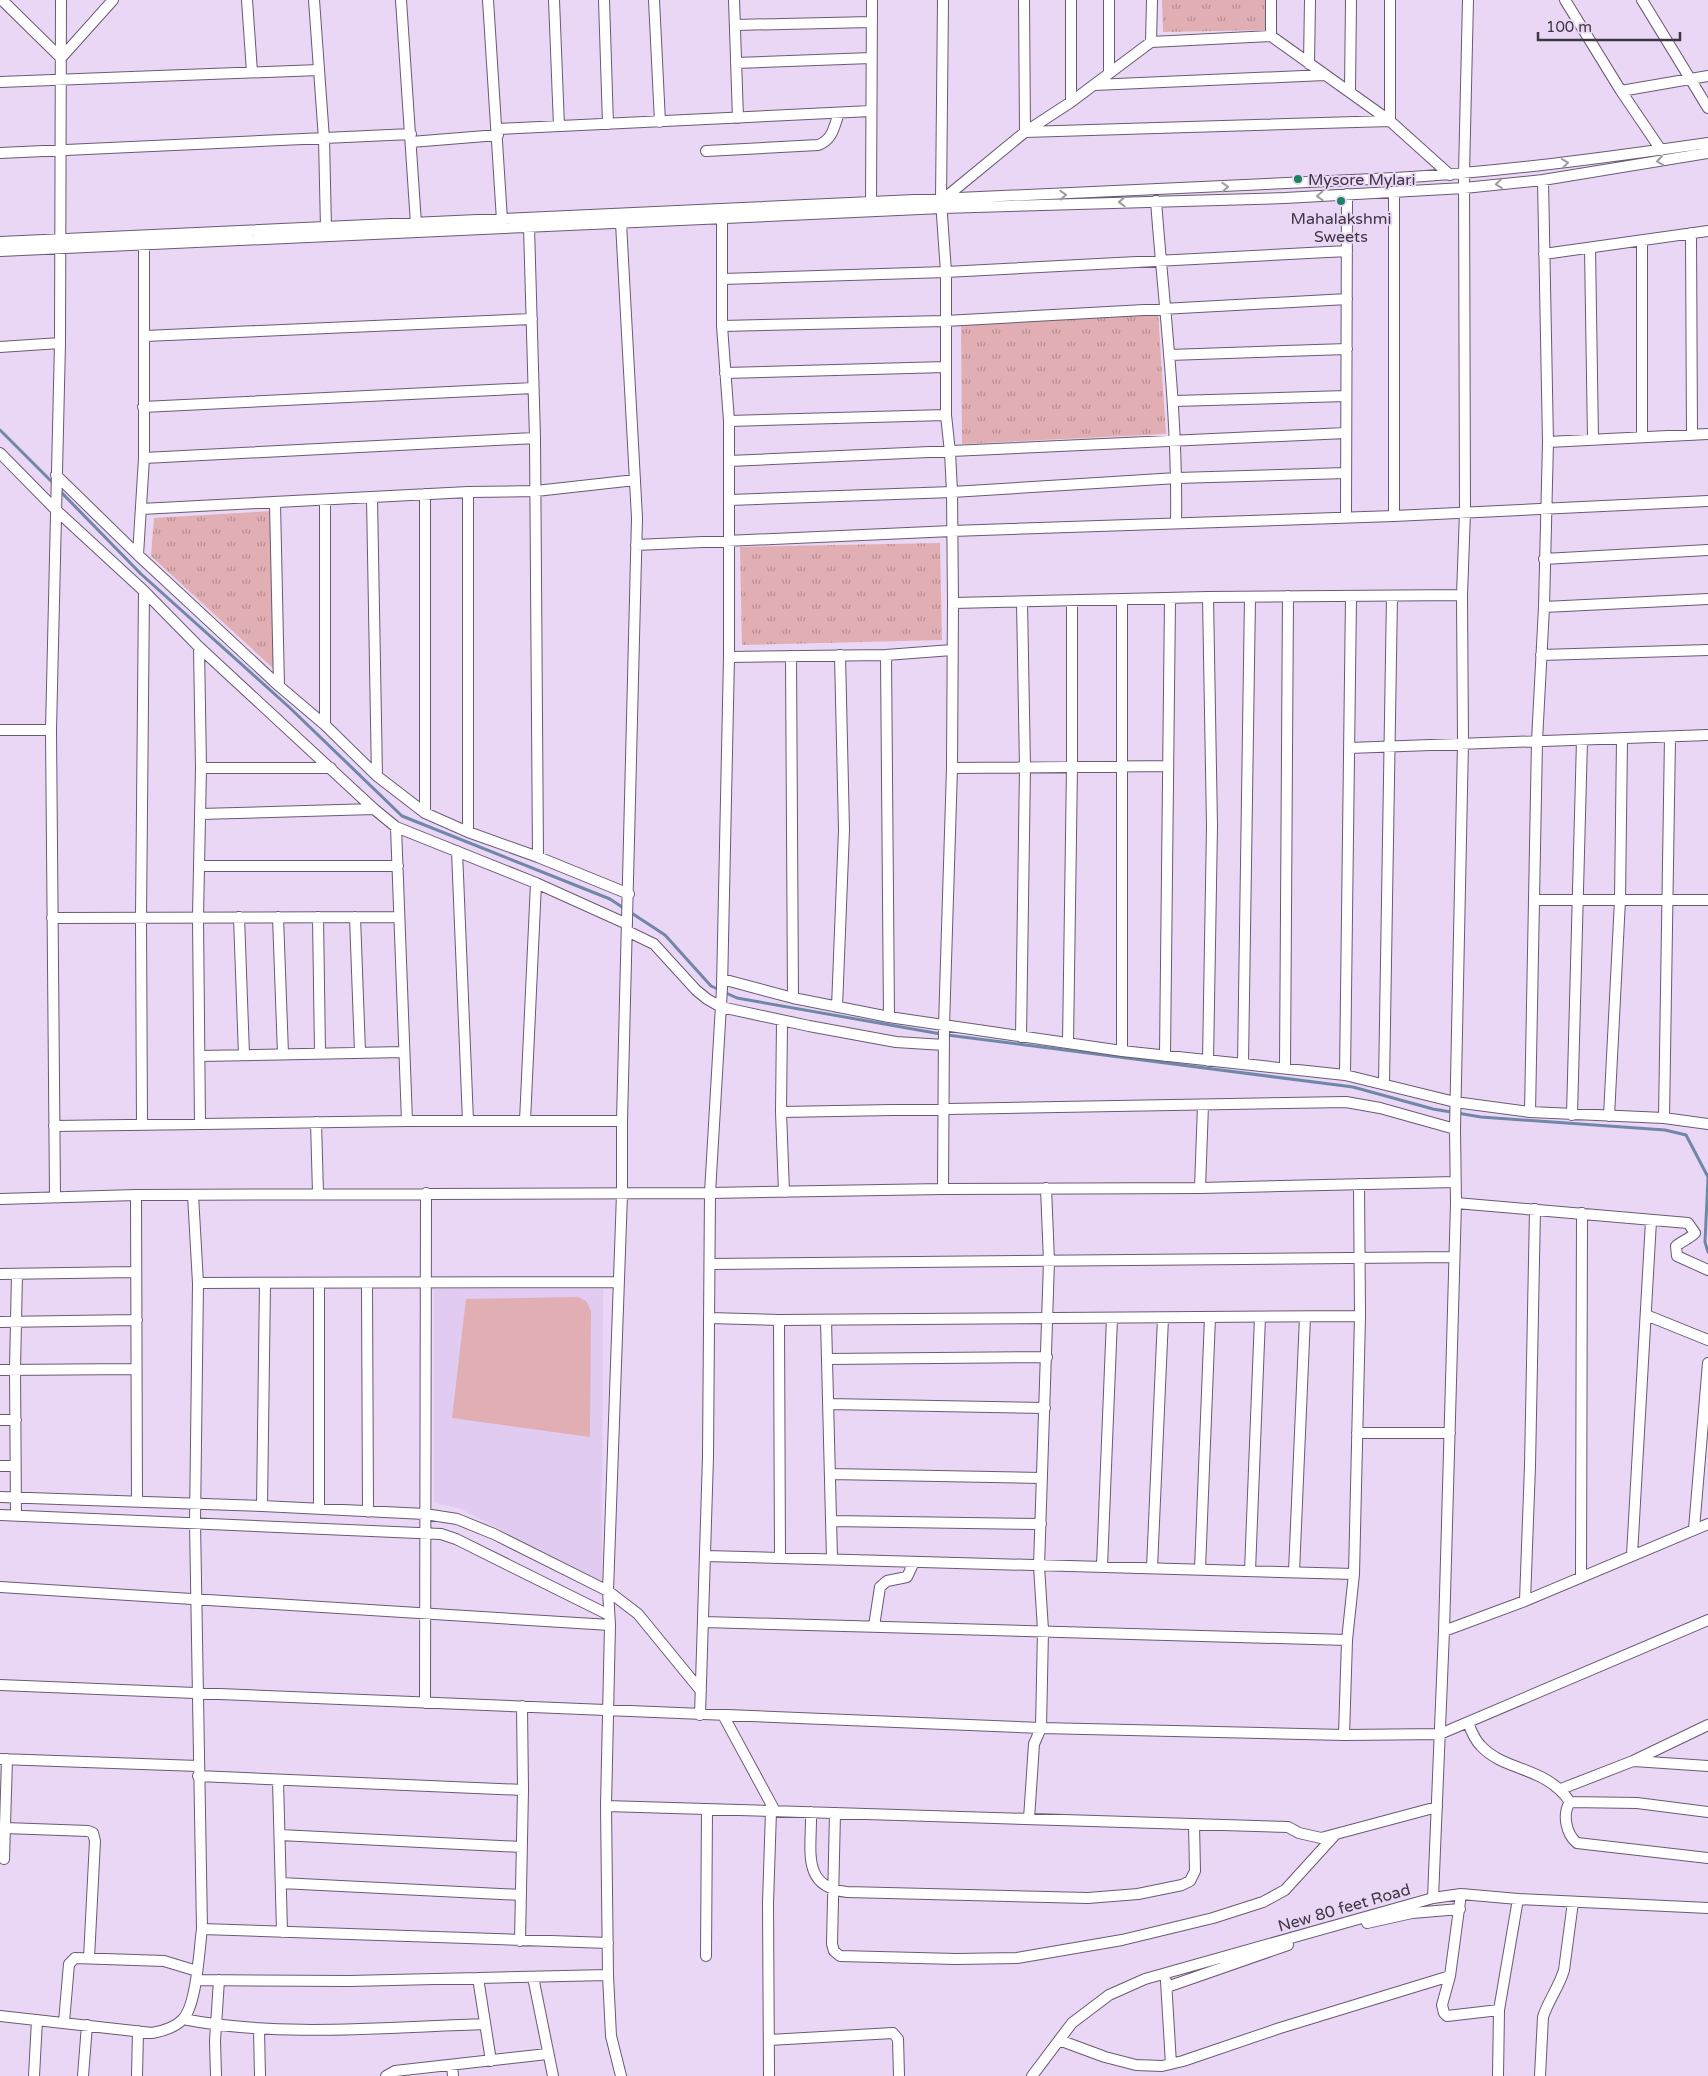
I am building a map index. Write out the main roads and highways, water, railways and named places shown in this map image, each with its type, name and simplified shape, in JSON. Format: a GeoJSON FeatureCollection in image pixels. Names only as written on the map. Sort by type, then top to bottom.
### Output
{"type":"FeatureCollection","features":[{"type":"Feature","properties":{"kind":"waterway"},"geometry":{"type":"LineString","coordinates":[[0,430],[54,484]]}},
{"type":"Feature","properties":{"kind":"waterway"},"geometry":{"type":"LineString","coordinates":[[60,491],[141,574],[289,707],[402,816],[610,899],[625,909]]}},
{"type":"Feature","properties":{"kind":"waterway"},"geometry":{"type":"LineString","coordinates":[[630,912],[665,935],[711,986],[737,998],[941,1034]]}},
{"type":"Feature","properties":{"kind":"waterway"},"geometry":{"type":"LineString","coordinates":[[947,1035],[1353,1087],[1433,1109],[1481,1117],[1665,1130],[1686,1135],[1708,1177]]}},
{"type":"Feature","properties":{"kind":"waterway"},"geometry":{"type":"LineString","coordinates":[[1708,1178],[1705,1242],[1708,1252]]}},
{"type":"Feature","properties":{"kind":"place","name":"Mysore Mylari"},"geometry":{"type":"Point","coordinates":[1298,179]}},
{"type":"Feature","properties":{"kind":"place","name":"Mahalakshmi Sweets"},"geometry":{"type":"Point","coordinates":[1341,201]}}]}
